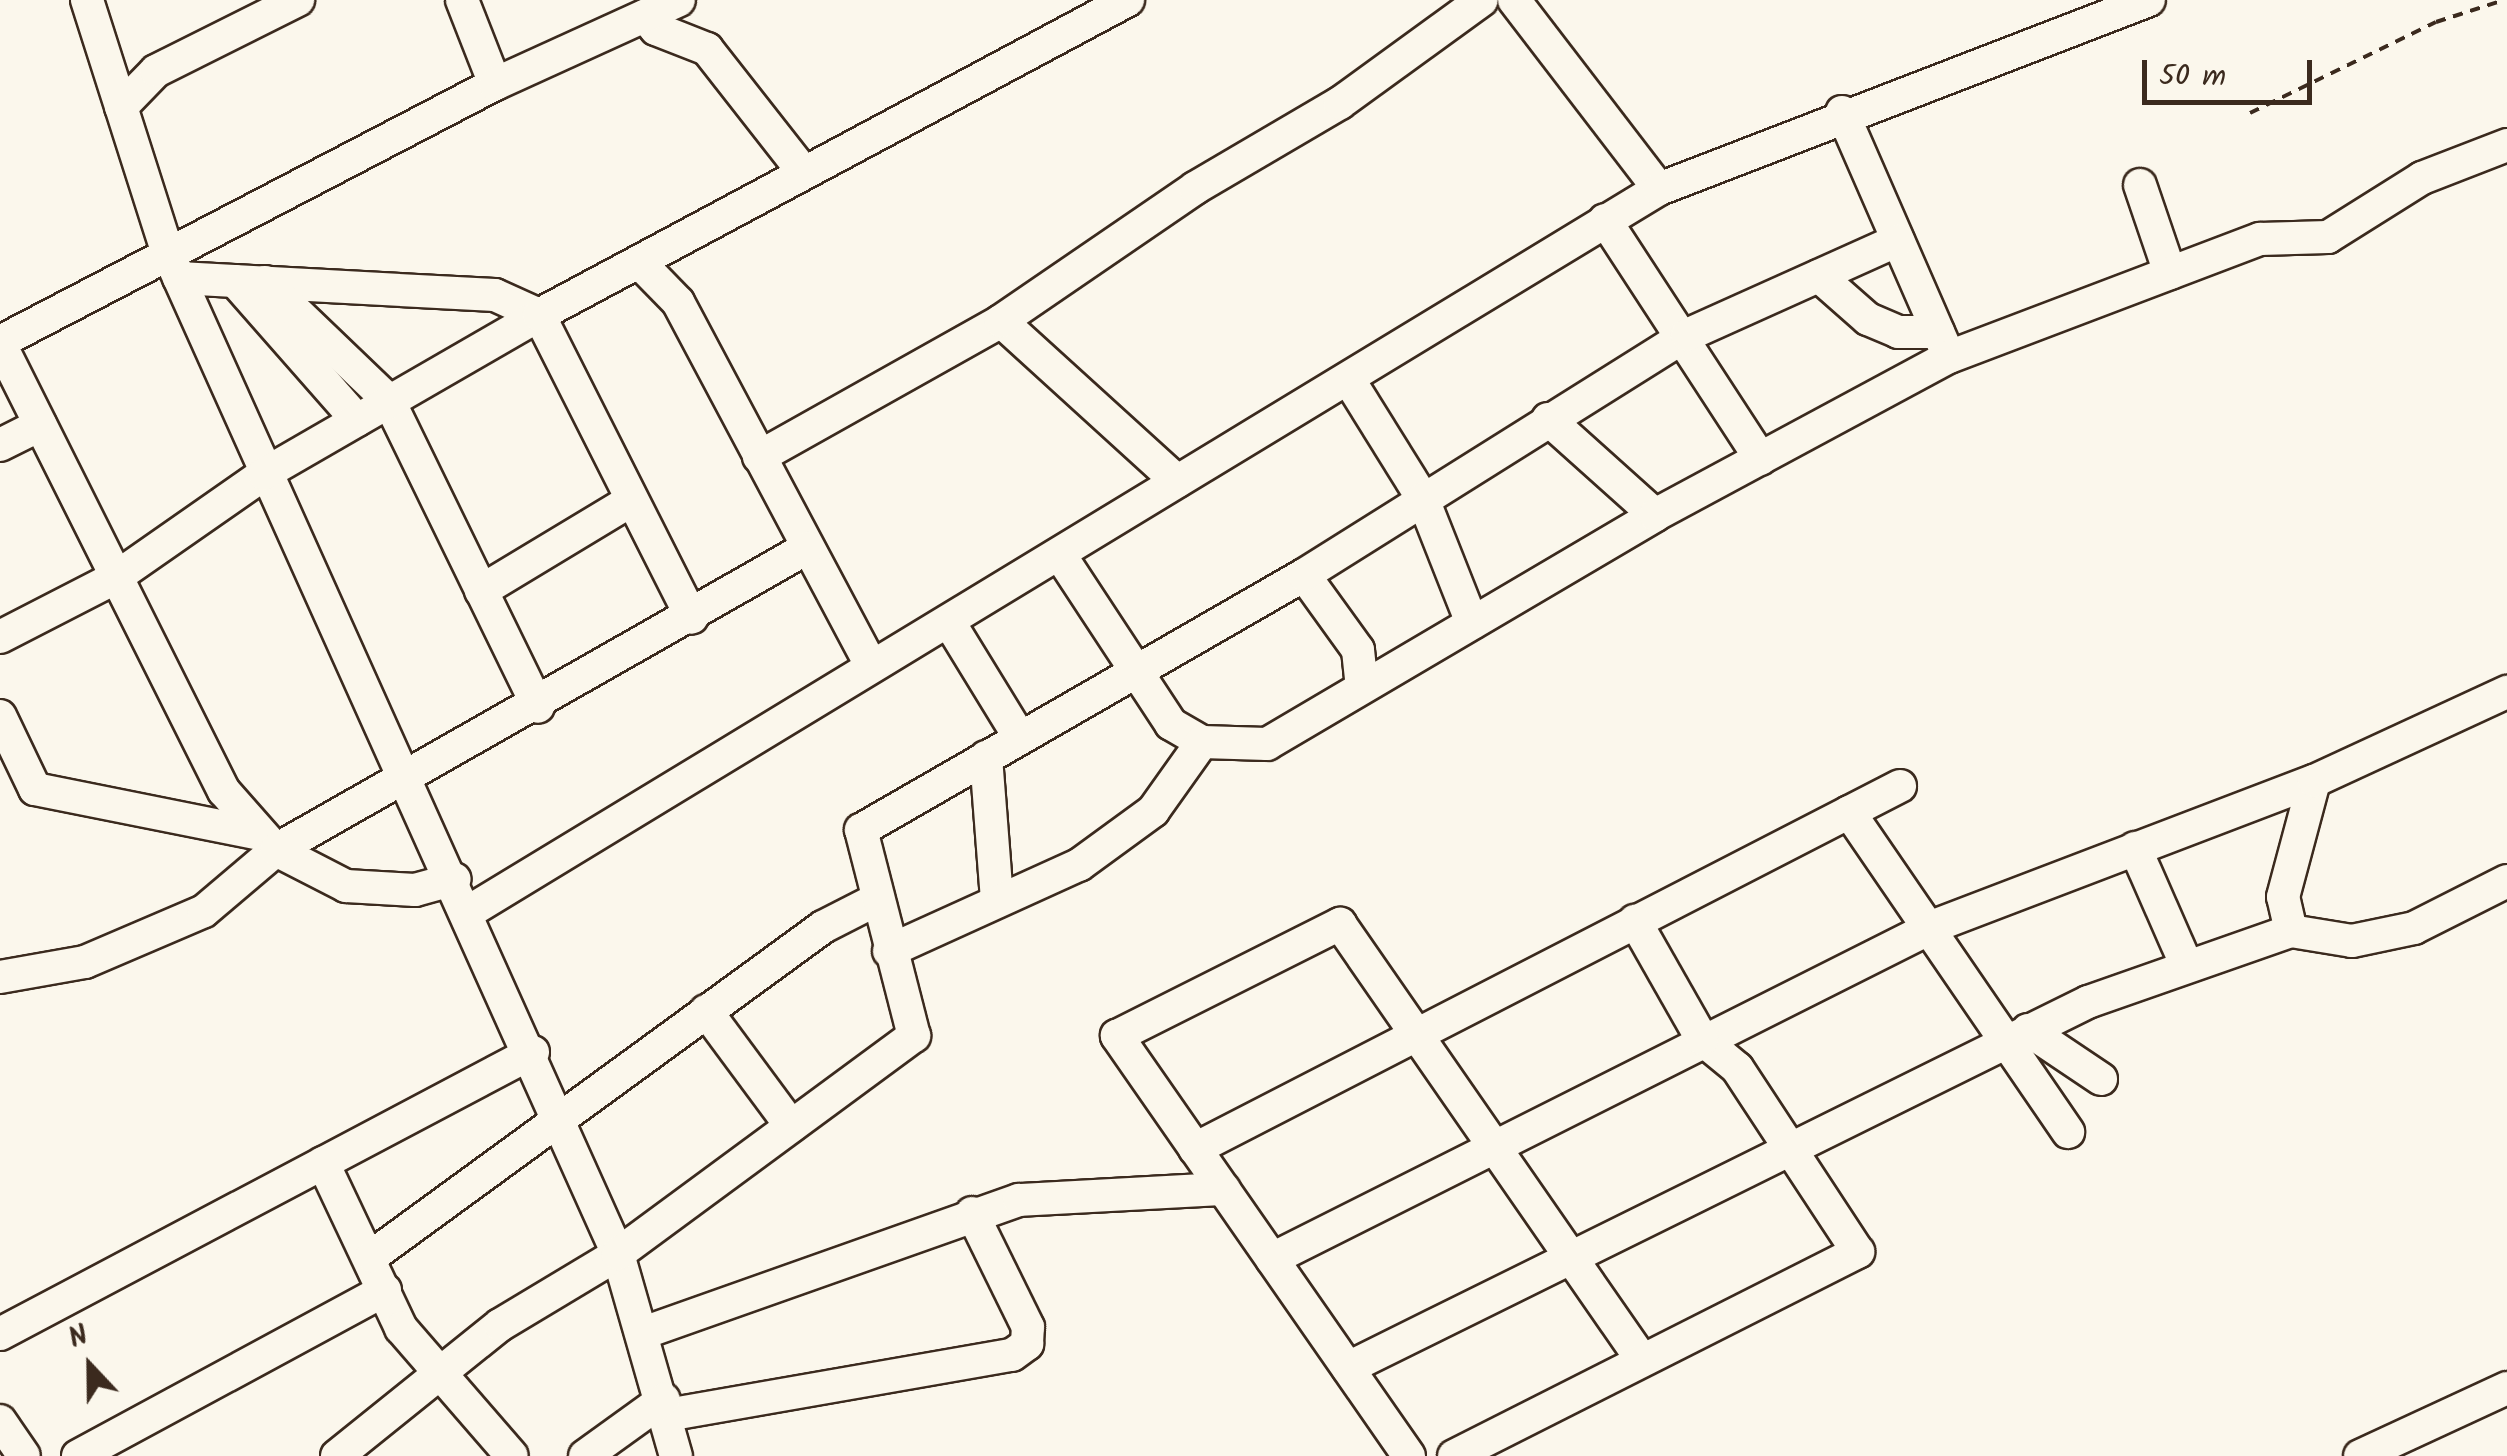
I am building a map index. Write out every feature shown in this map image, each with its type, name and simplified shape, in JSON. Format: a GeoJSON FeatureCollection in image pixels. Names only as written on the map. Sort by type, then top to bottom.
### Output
{"type":"FeatureCollection","features":[{"type":"Feature","properties":{"kind":"street"},"geometry":{"type":"LineString","coordinates":[[87,0],[173,264],[264,474],[470,911],[618,1254],[676,1456]]}},
{"type":"Feature","properties":{"kind":"street"},"geometry":{"type":"LineString","coordinates":[[121,107],[156,72],[298,0]]}},
{"type":"Feature","properties":{"kind":"street"},"geometry":{"type":"LineString","coordinates":[[462,0],[495,84]]}},
{"type":"Feature","properties":{"kind":"street"},"geometry":{"type":"LineString","coordinates":[[269,842],[224,792],[0,343],[173,264],[495,84],[679,0]]}},
{"type":"Feature","properties":{"kind":"street"},"geometry":{"type":"LineString","coordinates":[[0,637],[115,578],[264,474],[538,315],[801,169],[1128,0]]}},
{"type":"Feature","properties":{"kind":"street"},"geometry":{"type":"LineString","coordinates":[[759,457],[1001,321],[1195,188],[1340,103],[1482,0]]}},
{"type":"Feature","properties":{"kind":"street"},"geometry":{"type":"LineString","coordinates":[[1514,0],[1660,189]]}},
{"type":"Feature","properties":{"kind":"street"},"geometry":{"type":"LineString","coordinates":[[470,911],[1660,189],[1842,112],[2148,0]]}},
{"type":"Feature","properties":{"kind":"street"},"geometry":{"type":"LineString","coordinates":[[644,16],[706,48],[801,169]]}},
{"type":"Feature","properties":{"kind":"street"},"geometry":{"type":"LineString","coordinates":[[1842,112],[1944,344]]}},
{"type":"Feature","properties":{"kind":"street"},"geometry":{"type":"LineString","coordinates":[[1060,555],[1171,724],[1202,742],[1267,744],[1654,516],[1761,459],[1944,344],[2170,273],[2260,239],[2328,237],[2422,178],[2507,146]]}},
{"type":"Feature","properties":{"kind":"street"},"geometry":{"type":"LineString","coordinates":[[2140,185],[2170,273]]}},
{"type":"Feature","properties":{"kind":"street"},"geometry":{"type":"LineString","coordinates":[[1606,220],[1687,335],[1761,459]]}},
{"type":"Feature","properties":{"kind":"street"},"geometry":{"type":"LineString","coordinates":[[337,1456],[443,1371],[618,1254],[914,1036],[874,901],[861,830],[1304,576],[1687,335],[1898,240]]}},
{"type":"Feature","properties":{"kind":"street"},"geometry":{"type":"LineString","coordinates":[[639,262],[678,302],[870,665]]}},
{"type":"Feature","properties":{"kind":"street"},"geometry":{"type":"LineString","coordinates":[[173,264],[250,282],[495,295],[538,315],[692,618]]}},
{"type":"Feature","properties":{"kind":"street"},"geometry":{"type":"LineString","coordinates":[[1818,276],[1868,319],[1944,344]]}},
{"type":"Feature","properties":{"kind":"street"},"geometry":{"type":"LineString","coordinates":[[250,282],[389,401],[538,708]]}},
{"type":"Feature","properties":{"kind":"street"},"geometry":{"type":"LineString","coordinates":[[250,282],[357,420]]}},
{"type":"Feature","properties":{"kind":"street"},"geometry":{"type":"LineString","coordinates":[[1001,321],[1177,481]]}},
{"type":"Feature","properties":{"kind":"street"},"geometry":{"type":"LineString","coordinates":[[1349,380],[1423,499],[1472,623]]}},
{"type":"Feature","properties":{"kind":"street"},"geometry":{"type":"LineString","coordinates":[[1548,419],[1654,516]]}},
{"type":"Feature","properties":{"kind":"street"},"geometry":{"type":"LineString","coordinates":[[0,445],[40,425]]}},
{"type":"Feature","properties":{"kind":"street"},"geometry":{"type":"LineString","coordinates":[[481,591],[630,501]]}},
{"type":"Feature","properties":{"kind":"street"},"geometry":{"type":"LineString","coordinates":[[0,976],[85,962],[204,911],[269,842],[538,708],[807,548]]}},
{"type":"Feature","properties":{"kind":"street"},"geometry":{"type":"LineString","coordinates":[[1304,576],[1358,650],[1362,686]]}},
{"type":"Feature","properties":{"kind":"street"},"geometry":{"type":"LineString","coordinates":[[949,622],[1020,738]]}},
{"type":"Feature","properties":{"kind":"street"},"geometry":{"type":"LineString","coordinates":[[1272,1258],[1934,926],[2314,781],[2507,692]]}},
{"type":"Feature","properties":{"kind":"street"},"geometry":{"type":"LineString","coordinates":[[0,716],[35,789],[269,842],[346,886],[416,890],[455,879]]}},
{"type":"Feature","properties":{"kind":"street"},"geometry":{"type":"LineString","coordinates":[[889,950],[1079,865],[1153,812],[1202,742]]}},
{"type":"Feature","properties":{"kind":"street"},"geometry":{"type":"LineString","coordinates":[[986,757],[997,899]]}},
{"type":"Feature","properties":{"kind":"street"},"geometry":{"type":"LineString","coordinates":[[2291,931],[2283,897],[2314,781]]}},
{"type":"Feature","properties":{"kind":"street"},"geometry":{"type":"LineString","coordinates":[[1195,1149],[1900,786]]}},
{"type":"Feature","properties":{"kind":"street"},"geometry":{"type":"LineString","coordinates":[[1849,812],[2019,1034],[2068,1132]]}},
{"type":"Feature","properties":{"kind":"street"},"geometry":{"type":"LineString","coordinates":[[2136,848],[2186,964]]}},
{"type":"Feature","properties":{"kind":"street"},"geometry":{"type":"LineString","coordinates":[[1348,1368],[2019,1034],[2186,964],[2291,931],[2352,941],[2414,928],[2507,881]]}},
{"type":"Feature","properties":{"kind":"street"},"geometry":{"type":"LineString","coordinates":[[372,1256],[562,1122],[706,1011],[874,901]]}},
{"type":"Feature","properties":{"kind":"street"},"geometry":{"type":"LineString","coordinates":[[1454,1456],[1858,1252],[1786,1149],[1738,1068],[1702,1039],[1635,921]]}},
{"type":"Feature","properties":{"kind":"street"},"geometry":{"type":"LineString","coordinates":[[1409,1456],[1117,1036],[1340,924],[1488,1150],[1642,1360]]}},
{"type":"Feature","properties":{"kind":"street"},"geometry":{"type":"LineString","coordinates":[[706,1011],[791,1126]]}},
{"type":"Feature","properties":{"kind":"street"},"geometry":{"type":"LineString","coordinates":[[2019,1034],[2101,1079]]}},
{"type":"Feature","properties":{"kind":"street"},"geometry":{"type":"LineString","coordinates":[[0,1334],[533,1052]]}},
{"type":"Feature","properties":{"kind":"street"},"geometry":{"type":"LineString","coordinates":[[322,1163],[372,1256],[401,1328],[443,1371],[512,1456]]}},
{"type":"Feature","properties":{"kind":"street"},"geometry":{"type":"LineString","coordinates":[[643,1333],[972,1213],[1019,1200],[1224,1190]]}},
{"type":"Feature","properties":{"kind":"street"},"geometry":{"type":"LineString","coordinates":[[585,1456],[665,1407],[1012,1355],[1027,1344],[1028,1326],[972,1213]]}},
{"type":"Feature","properties":{"kind":"street"},"geometry":{"type":"LineString","coordinates":[[78,1456],[386,1290]]}},
{"type":"Feature","properties":{"kind":"street"},"geometry":{"type":"LineString","coordinates":[[2360,1456],[2507,1388]]}},
{"type":"Feature","properties":{"kind":"street"},"geometry":{"type":"LineString","coordinates":[[0,1420],[24,1456]]}},
{"type":"Feature","properties":{"kind":"path"},"geometry":{"type":"LineString","coordinates":[[2250,113],[2436,22],[2504,0]]}}]}
